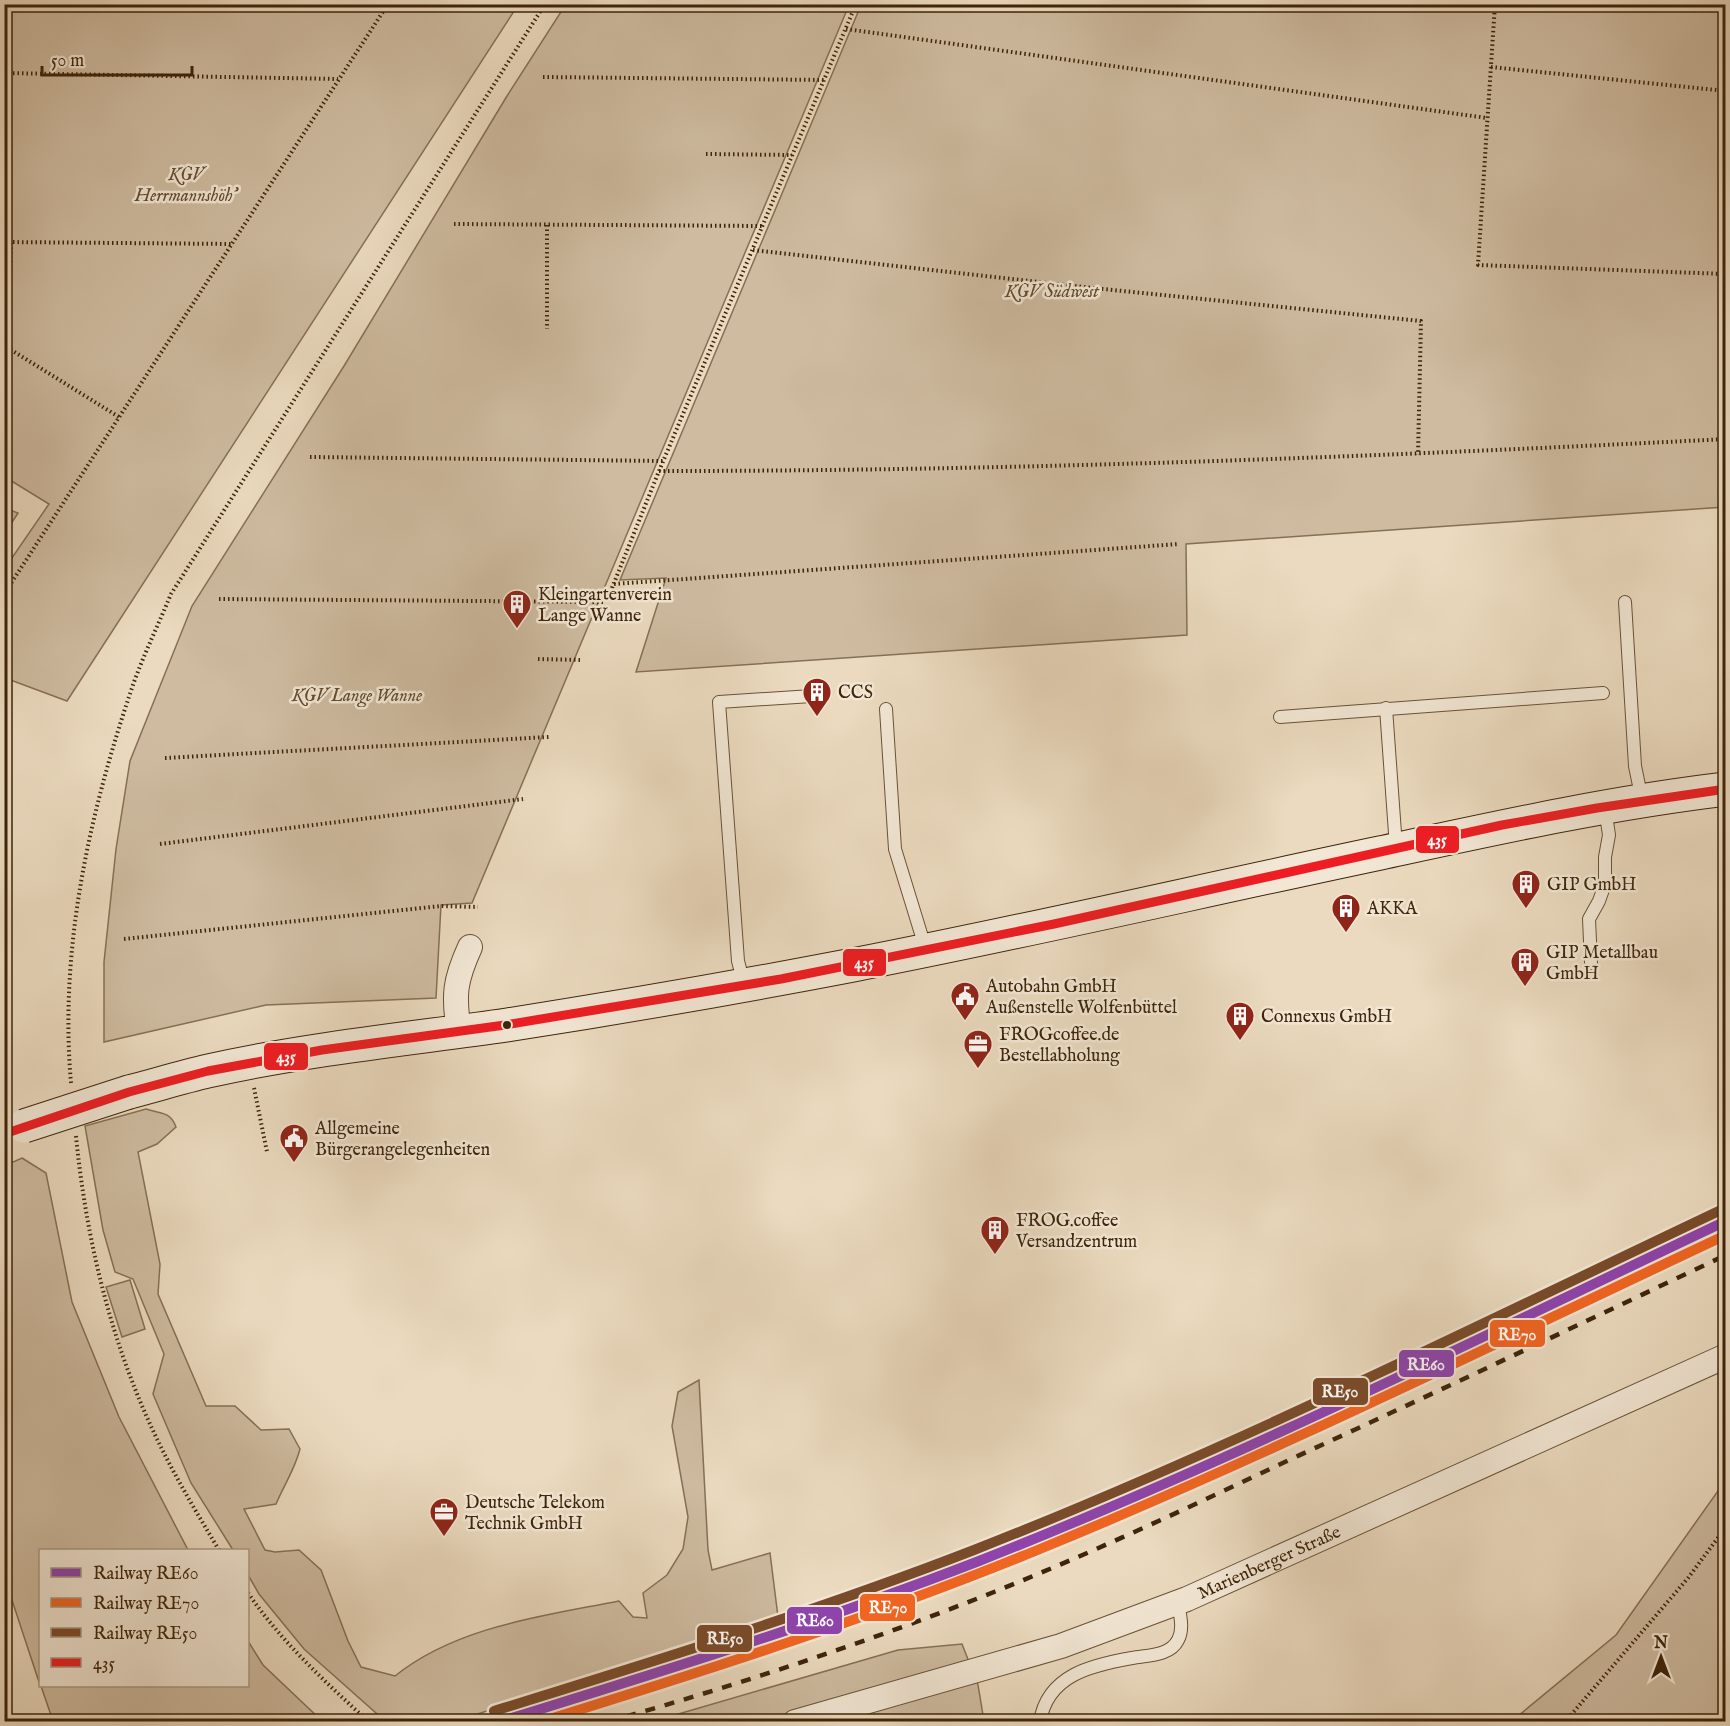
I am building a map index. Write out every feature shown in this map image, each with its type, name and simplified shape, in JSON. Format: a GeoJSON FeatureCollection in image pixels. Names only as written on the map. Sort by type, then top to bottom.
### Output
{"type":"FeatureCollection","features":[{"type":"Feature","properties":{"kind":"street"},"geometry":{"type":"LineString","coordinates":[[14,1130],[129,1092],[256,1061],[744,985],[926,951],[1502,825],[1725,789]]}},
{"type":"Feature","properties":{"kind":"street"},"geometry":{"type":"LineString","coordinates":[[459,1031],[455,993],[470,947]]}},
{"type":"Feature","properties":{"kind":"street","name":"Marienberger Straße"},"geometry":{"type":"LineString","coordinates":[[795,1722],[1061,1646],[1178,1603],[1725,1356]]}},
{"type":"Feature","properties":{"kind":"lane"},"geometry":{"type":"LineString","coordinates":[[1625,602],[1635,765],[1642,801]]}},
{"type":"Feature","properties":{"kind":"lane"},"geometry":{"type":"LineString","coordinates":[[1280,717],[1603,693]]}},
{"type":"Feature","properties":{"kind":"lane"},"geometry":{"type":"LineString","coordinates":[[744,985],[738,961],[719,702],[812,696]]}},
{"type":"Feature","properties":{"kind":"lane"},"geometry":{"type":"LineString","coordinates":[[1386,708],[1397,849]]}},
{"type":"Feature","properties":{"kind":"lane"},"geometry":{"type":"LineString","coordinates":[[886,709],[895,849],[926,951]]}},
{"type":"Feature","properties":{"kind":"lane"},"geometry":{"type":"LineString","coordinates":[[1591,963],[1589,919],[1605,884],[1605,857],[1609,835],[1604,807]]}},
{"type":"Feature","properties":{"kind":"lane"},"geometry":{"type":"LineString","coordinates":[[1040,1722],[1042,1706],[1052,1691],[1068,1677],[1098,1665],[1170,1650],[1179,1639],[1178,1603]]}},
{"type":"Feature","properties":{"kind":"path"},"geometry":{"type":"LineString","coordinates":[[4,594],[388,4]]}},
{"type":"Feature","properties":{"kind":"path"},"geometry":{"type":"LineString","coordinates":[[171,594],[545,4]]}},
{"type":"Feature","properties":{"kind":"path"},"geometry":{"type":"LineString","coordinates":[[856,4],[658,471],[613,586],[1179,544]]}},
{"type":"Feature","properties":{"kind":"path"},"geometry":{"type":"LineString","coordinates":[[1495,4],[1478,265],[1725,274]]}},
{"type":"Feature","properties":{"kind":"path"},"geometry":{"type":"LineString","coordinates":[[846,29],[1487,118]]}},
{"type":"Feature","properties":{"kind":"path"},"geometry":{"type":"LineString","coordinates":[[1491,67],[1725,92]]}},
{"type":"Feature","properties":{"kind":"path"},"geometry":{"type":"LineString","coordinates":[[4,73],[339,79]]}},
{"type":"Feature","properties":{"kind":"path"},"geometry":{"type":"LineString","coordinates":[[543,78],[825,80]]}},
{"type":"Feature","properties":{"kind":"path"},"geometry":{"type":"LineString","coordinates":[[706,154],[792,155]]}},
{"type":"Feature","properties":{"kind":"path"},"geometry":{"type":"LineString","coordinates":[[454,224],[762,226]]}},
{"type":"Feature","properties":{"kind":"path"},"geometry":{"type":"LineString","coordinates":[[547,225],[547,329]]}},
{"type":"Feature","properties":{"kind":"path"},"geometry":{"type":"LineString","coordinates":[[4,243],[232,244]]}},
{"type":"Feature","properties":{"kind":"path"},"geometry":{"type":"LineString","coordinates":[[11,243],[8,348],[119,417]]}},
{"type":"Feature","properties":{"kind":"path"},"geometry":{"type":"LineString","coordinates":[[753,250],[1083,287],[1421,321],[1418,454]]}},
{"type":"Feature","properties":{"kind":"path"},"geometry":{"type":"LineString","coordinates":[[658,471],[1038,466],[1418,454],[1725,439]]}},
{"type":"Feature","properties":{"kind":"path"},"geometry":{"type":"LineString","coordinates":[[310,457],[663,461]]}},
{"type":"Feature","properties":{"kind":"path"},"geometry":{"type":"LineString","coordinates":[[4,514],[10,516],[4,525]]}},
{"type":"Feature","properties":{"kind":"path"},"geometry":{"type":"LineString","coordinates":[[219,599],[606,602]]}},
{"type":"Feature","properties":{"kind":"path"},"geometry":{"type":"LineString","coordinates":[[538,659],[582,660]]}},
{"type":"Feature","properties":{"kind":"path"},"geometry":{"type":"LineString","coordinates":[[165,758],[549,737]]}},
{"type":"Feature","properties":{"kind":"path"},"geometry":{"type":"LineString","coordinates":[[160,844],[524,799]]}},
{"type":"Feature","properties":{"kind":"path"},"geometry":{"type":"LineString","coordinates":[[123,939],[441,906],[478,907]]}},
{"type":"Feature","properties":{"kind":"path"},"geometry":{"type":"LineString","coordinates":[[256,1099],[267,1152]]}},
{"type":"Feature","properties":{"kind":"path"},"geometry":{"type":"LineString","coordinates":[[1565,1722],[1673,1595],[1725,1527]]}},
{"type":"Feature","properties":{"kind":"path"},"geometry":{"type":"LineString","coordinates":[[249,1594],[259,1609],[323,1680],[369,1722]]}},
{"type":"Feature","properties":{"kind":"green space","name":"KGV Lange Wanne"},"geometry":{"type":"Polygon","coordinates":[[[566,4],[849,5],[472,903],[441,905],[436,998],[266,1005],[104,1042],[104,962],[116,849],[130,761],[192,606],[344,366],[507,96],[566,4]]]}},
{"type":"Feature","properties":{"kind":"green space","name":"KGV Herrmannshöh'"},"geometry":{"type":"Polygon","coordinates":[[[4,5],[518,5],[67,701],[5,678],[5,568],[49,504],[5,477],[4,5]]]}},
{"type":"Feature","properties":{"kind":"green space","name":"KGV Südwest"},"geometry":{"type":"Polygon","coordinates":[[[861,5],[1684,5],[1684,7],[1725,12],[1725,507],[1186,544],[1187,635],[636,672],[666,578],[620,580],[861,5]]]}},
{"type":"Feature","properties":{"kind":"green space"},"geometry":{"type":"Polygon","coordinates":[[[5,508],[18,513],[5,533],[5,508]]]}},
{"type":"Feature","properties":{"kind":"green space"},"geometry":{"type":"Polygon","coordinates":[[[146,1109],[168,1116],[174,1122],[176,1127],[157,1144],[138,1152],[160,1264],[158,1294],[206,1406],[235,1406],[261,1430],[289,1429],[300,1449],[276,1504],[244,1509],[265,1550],[275,1552],[299,1550],[321,1570],[348,1641],[361,1667],[395,1676],[419,1659],[473,1634],[532,1618],[619,1601],[633,1617],[647,1618],[643,1593],[667,1575],[683,1549],[688,1517],[672,1426],[678,1392],[699,1380],[708,1550],[712,1570],[770,1553],[778,1617],[456,1721],[385,1721],[304,1649],[259,1594],[249,1577],[249,1549],[232,1549],[191,1483],[153,1394],[164,1354],[133,1279],[115,1272],[103,1230],[85,1126],[146,1109]]]}},
{"type":"Feature","properties":{"kind":"green space"},"geometry":{"type":"Polygon","coordinates":[[[22,1158],[46,1173],[72,1302],[119,1417],[187,1549],[39,1549],[39,1682],[5,1579],[4,1166],[22,1158]]]}},
{"type":"Feature","properties":{"kind":"green space"},"geometry":{"type":"Polygon","coordinates":[[[130,1280],[145,1329],[122,1337],[106,1287],[130,1280]]]}},
{"type":"Feature","properties":{"kind":"green space"},"geometry":{"type":"Polygon","coordinates":[[[1725,1481],[1725,1721],[1512,1721],[1616,1635],[1725,1481]]]}},
{"type":"Feature","properties":{"kind":"green space"},"geometry":{"type":"Polygon","coordinates":[[[249,1643],[263,1665],[322,1721],[53,1721],[41,1687],[249,1687],[249,1643]]]}},
{"type":"Feature","properties":{"kind":"green space"},"geometry":{"type":"Polygon","coordinates":[[[962,1644],[978,1685],[984,1721],[651,1722],[898,1650],[962,1644]]]}},
{"type":"Feature","properties":{"kind":"railway"},"geometry":{"type":"LineString","coordinates":[[607,1722],[754,1678],[851,1645],[1031,1577],[1106,1545],[1726,1255]]}},
{"type":"Feature","properties":{"kind":"rail line","name":"RE50"},"geometry":{"type":"LineString","coordinates":[[494,1711],[796,1615],[974,1550],[1164,1471],[1257,1429],[1721,1210]]}},
{"type":"Feature","properties":{"kind":"rail line","name":"RE60"},"geometry":{"type":"LineString","coordinates":[[499,1722],[801,1626],[979,1561],[1262,1440],[1726,1221]]}},
{"type":"Feature","properties":{"kind":"rail line","name":"RE70"},"geometry":{"type":"LineString","coordinates":[[540,1722],[729,1662],[854,1619],[979,1574],[1040,1549],[1299,1436],[1726,1235]]}},
{"type":"Feature","properties":{"kind":"transit line","name":"435"},"geometry":{"type":"LineString","coordinates":[[4,1134],[129,1092],[208,1071],[322,1050],[505,1025],[781,979],[1054,924],[1502,825],[1726,789]]}},
{"type":"Feature","properties":{"kind":"place","name":"Kleingartenverein Lange Wanne"},"geometry":{"type":"Point","coordinates":[517,630]}},
{"type":"Feature","properties":{"kind":"place","name":"CCS"},"geometry":{"type":"Point","coordinates":[817,718]}},
{"type":"Feature","properties":{"kind":"place","name":"GIP GmbH"},"geometry":{"type":"Point","coordinates":[1526,910]}},
{"type":"Feature","properties":{"kind":"place","name":"AKKA"},"geometry":{"type":"Point","coordinates":[1346,934]}},
{"type":"Feature","properties":{"kind":"place","name":"GIP Metallbau GmbH"},"geometry":{"type":"Point","coordinates":[1525,988]}},
{"type":"Feature","properties":{"kind":"place","name":"Autobahn GmbH Außenstelle Wolfenbüttel"},"geometry":{"type":"Point","coordinates":[965,1022]}},
{"type":"Feature","properties":{"kind":"place","name":"Connexus GmbH"},"geometry":{"type":"Point","coordinates":[1240,1042]}},
{"type":"Feature","properties":{"kind":"place","name":"FROGcoffee.de Bestellabholung"},"geometry":{"type":"Point","coordinates":[978,1070]}},
{"type":"Feature","properties":{"kind":"place","name":"Allgemeine Bürgerangelegenheiten"},"geometry":{"type":"Point","coordinates":[294,1164]}},
{"type":"Feature","properties":{"kind":"place","name":"FROG.coffee Versandzentrum"},"geometry":{"type":"Point","coordinates":[995,1256]}},
{"type":"Feature","properties":{"kind":"place","name":"Deutsche Telekom Technik GmbH"},"geometry":{"type":"Point","coordinates":[444,1538]}}]}
